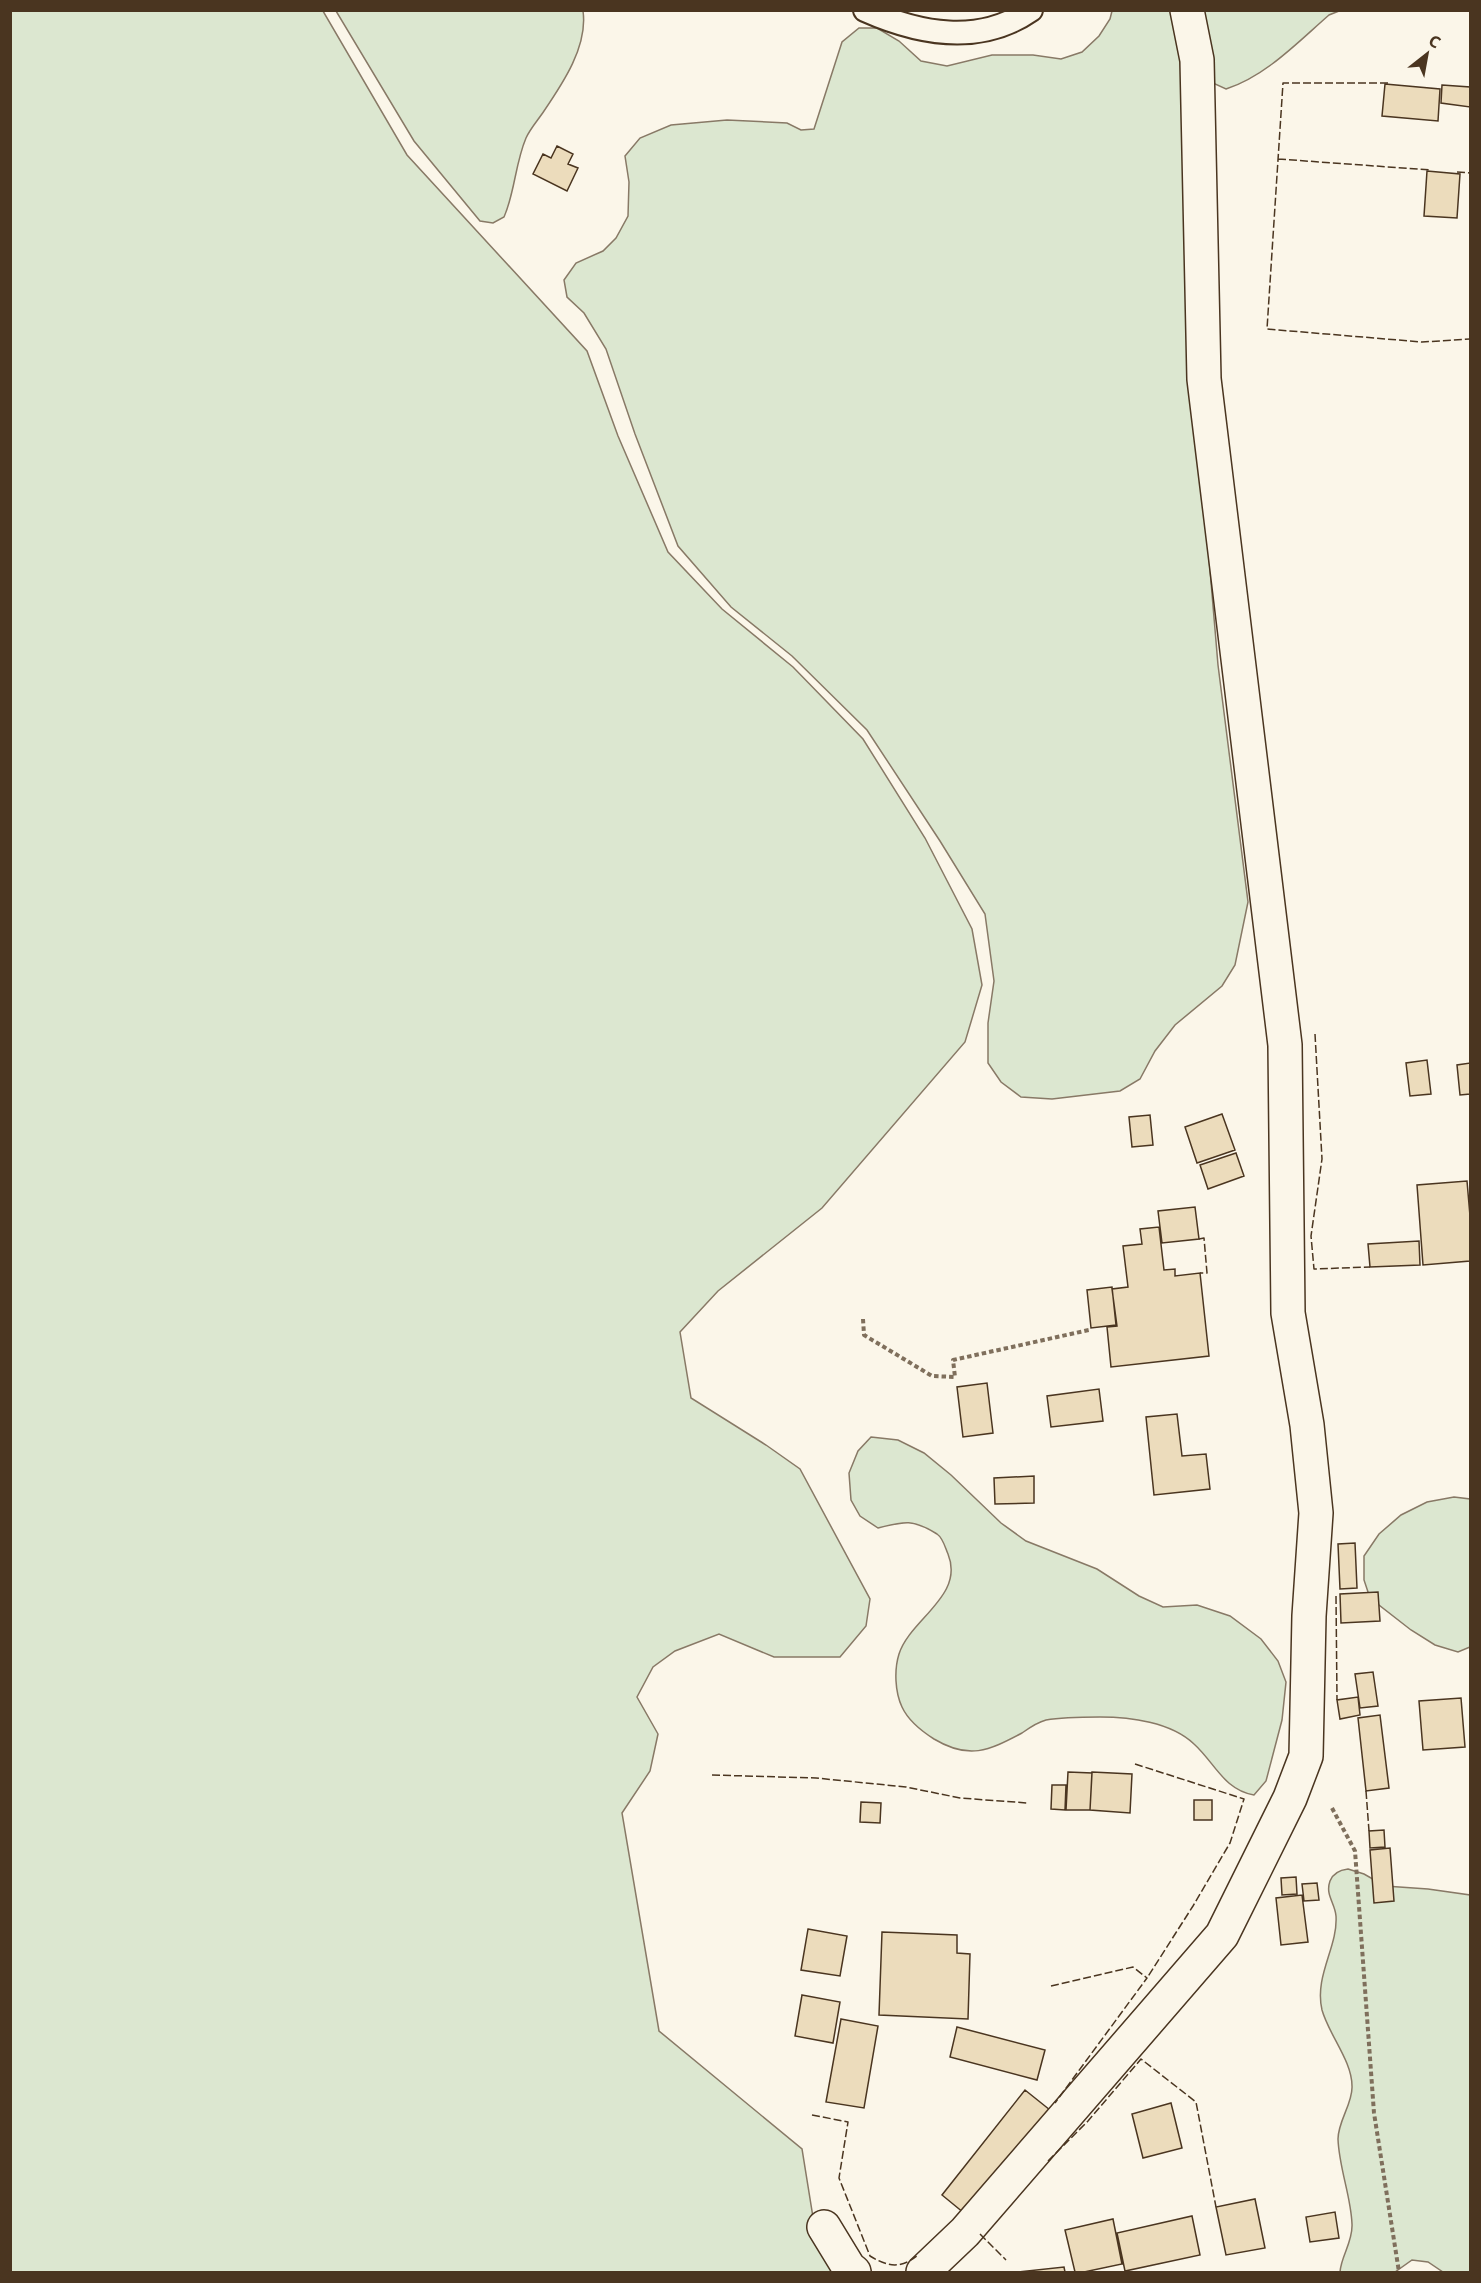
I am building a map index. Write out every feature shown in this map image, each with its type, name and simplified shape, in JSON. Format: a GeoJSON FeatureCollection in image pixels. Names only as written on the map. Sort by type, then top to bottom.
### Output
{"type":"FeatureCollection","features":[{"type":"Feature","properties":{"kind":"street"},"geometry":{"type":"LineString","coordinates":[[923,2272],[964,2232],[1222,1935],[1290,1798],[1306,1756],[1309,1616],[1316,1513],[1307,1425],[1288,1313],[1285,1045],[1204,379],[1197,60],[1187,10]]}},
{"type":"Feature","properties":{"kind":"street"},"geometry":{"type":"LineString","coordinates":[[824,2227],[849,2268],[854,2272]]}},
{"type":"Feature","properties":{"kind":"lane"},"geometry":{"type":"LineString","coordinates":[[865,10],[887,20],[933,33],[976,33],[1015,22],[1031,10]]}},
{"type":"Feature","properties":{"kind":"path"},"geometry":{"type":"LineString","coordinates":[[862,1319],[864,1335],[932,1376],[955,1377],[953,1360],[1089,1330]]}},
{"type":"Feature","properties":{"kind":"path"},"geometry":{"type":"LineString","coordinates":[[1306,1756],[1354,1851],[1374,2113],[1399,2272]]}},
{"type":"Feature","properties":{"kind":"green space"},"geometry":{"type":"Polygon","coordinates":[[[11,11],[323,11],[407,155],[587,351],[618,436],[668,552],[722,609],[793,667],[863,739],[925,838],[972,929],[982,985],[965,1042],[822,1208],[718,1291],[680,1332],[691,1398],[800,1469],[870,1599],[866,1626],[840,1657],[774,1657],[719,1634],[675,1651],[653,1667],[637,1697],[658,1734],[650,1771],[622,1813],[659,2031],[802,2149],[817,2242],[838,2272],[11,2272],[11,11]]]}},
{"type":"Feature","properties":{"kind":"green space"},"geometry":{"type":"Polygon","coordinates":[[[336,11],[583,11],[584,24],[578,51],[559,88],[526,138],[504,217],[493,223],[480,221],[414,141],[336,11]]]}},
{"type":"Feature","properties":{"kind":"green space"},"geometry":{"type":"Polygon","coordinates":[[[1112,11],[1176,11],[1182,47],[1190,332],[1218,665],[1248,902],[1235,965],[1222,986],[1175,1025],[1155,1051],[1140,1079],[1120,1091],[1052,1099],[1021,1097],[1001,1082],[988,1063],[988,1023],[994,981],[985,914],[867,730],[792,656],[731,607],[678,546],[635,434],[606,349],[584,313],[567,297],[564,280],[576,263],[603,251],[616,238],[628,216],[629,182],[625,156],[640,138],[671,125],[727,120],[787,123],[801,130],[814,129],[842,42],[859,28],[877,28],[899,41],[921,61],[947,66],[992,55],[1033,55],[1061,59],[1082,52],[1099,36],[1110,19],[1112,11]]]}},
{"type":"Feature","properties":{"kind":"green space"},"geometry":{"type":"Polygon","coordinates":[[[1198,11],[1339,11],[1329,15],[1255,76],[1226,89],[1215,84],[1207,74],[1198,11]]]}},
{"type":"Feature","properties":{"kind":"green space"},"geometry":{"type":"Polygon","coordinates":[[[871,1437],[898,1440],[924,1453],[951,1475],[1001,1523],[1026,1541],[1097,1569],[1139,1596],[1163,1607],[1197,1605],[1230,1616],[1261,1639],[1278,1661],[1286,1682],[1282,1720],[1266,1781],[1254,1795],[1235,1788],[1227,1782],[1201,1751],[1185,1737],[1174,1730],[1150,1722],[1100,1717],[1046,1720],[999,1744],[978,1751],[946,1746],[916,1725],[905,1712],[898,1695],[897,1660],[905,1641],[943,1595],[949,1582],[951,1569],[942,1540],[929,1529],[909,1523],[878,1528],[860,1516],[851,1500],[849,1473],[858,1451],[871,1437]]]}},
{"type":"Feature","properties":{"kind":"green space"},"geometry":{"type":"Polygon","coordinates":[[[1454,1497],[1470,1499],[1470,1647],[1458,1652],[1435,1645],[1411,1630],[1370,1598],[1364,1580],[1364,1556],[1379,1534],[1401,1515],[1427,1502],[1454,1497]]]}},
{"type":"Feature","properties":{"kind":"green space"},"geometry":{"type":"Polygon","coordinates":[[[1348,1869],[1364,1874],[1385,1886],[1470,1895],[1470,2272],[1443,2272],[1428,2262],[1412,2260],[1395,2272],[1340,2272],[1351,2237],[1352,2224],[1338,2139],[1352,2086],[1348,2067],[1325,2019],[1320,1997],[1323,1973],[1336,1928],[1336,1916],[1329,1895],[1329,1886],[1335,1874],[1348,1869]]]}},
{"type":"Feature","properties":{"kind":"building"},"geometry":{"type":"Polygon","coordinates":[[[1385,84],[1440,89],[1438,121],[1382,116],[1385,84]]]}},
{"type":"Feature","properties":{"kind":"building"},"geometry":{"type":"Polygon","coordinates":[[[1442,85],[1470,87],[1470,107],[1441,103],[1442,85]]]}},
{"type":"Feature","properties":{"kind":"building"},"geometry":{"type":"Polygon","coordinates":[[[557,146],[573,154],[568,164],[578,168],[567,191],[533,174],[543,154],[551,158],[557,146]]]}},
{"type":"Feature","properties":{"kind":"building"},"geometry":{"type":"Polygon","coordinates":[[[1427,171],[1460,174],[1457,218],[1424,216],[1427,171]]]}},
{"type":"Feature","properties":{"kind":"building"},"geometry":{"type":"Polygon","coordinates":[[[1427,1060],[1431,1094],[1410,1096],[1406,1063],[1427,1060]]]}},
{"type":"Feature","properties":{"kind":"building"},"geometry":{"type":"Polygon","coordinates":[[[1470,1063],[1470,1094],[1460,1095],[1457,1065],[1470,1063]]]}},
{"type":"Feature","properties":{"kind":"building"},"geometry":{"type":"Polygon","coordinates":[[[1222,1114],[1235,1150],[1197,1163],[1185,1127],[1222,1114]]]}},
{"type":"Feature","properties":{"kind":"building"},"geometry":{"type":"Polygon","coordinates":[[[1150,1115],[1153,1145],[1132,1147],[1129,1117],[1150,1115]]]}},
{"type":"Feature","properties":{"kind":"building"},"geometry":{"type":"Polygon","coordinates":[[[1236,1153],[1244,1176],[1208,1189],[1200,1165],[1236,1153]]]}},
{"type":"Feature","properties":{"kind":"building"},"geometry":{"type":"Polygon","coordinates":[[[1467,1181],[1470,1261],[1423,1265],[1417,1185],[1467,1181]]]}},
{"type":"Feature","properties":{"kind":"building"},"geometry":{"type":"Polygon","coordinates":[[[1195,1207],[1199,1239],[1162,1243],[1158,1211],[1195,1207]]]}},
{"type":"Feature","properties":{"kind":"building"},"geometry":{"type":"Polygon","coordinates":[[[1159,1227],[1164,1270],[1175,1269],[1175,1276],[1200,1273],[1209,1356],[1111,1367],[1107,1327],[1117,1326],[1112,1289],[1128,1287],[1123,1246],[1142,1244],[1140,1229],[1159,1227]]]}},
{"type":"Feature","properties":{"kind":"building"},"geometry":{"type":"Polygon","coordinates":[[[1419,1241],[1420,1265],[1370,1267],[1368,1244],[1419,1241]]]}},
{"type":"Feature","properties":{"kind":"building"},"geometry":{"type":"Polygon","coordinates":[[[1112,1287],[1116,1325],[1091,1328],[1087,1290],[1112,1287]]]}},
{"type":"Feature","properties":{"kind":"building"},"geometry":{"type":"Polygon","coordinates":[[[987,1383],[993,1433],[963,1437],[957,1387],[987,1383]]]}},
{"type":"Feature","properties":{"kind":"building"},"geometry":{"type":"Polygon","coordinates":[[[1099,1389],[1103,1421],[1051,1427],[1047,1396],[1099,1389]]]}},
{"type":"Feature","properties":{"kind":"building"},"geometry":{"type":"Polygon","coordinates":[[[1177,1414],[1182,1456],[1206,1454],[1210,1489],[1154,1495],[1146,1417],[1177,1414]]]}},
{"type":"Feature","properties":{"kind":"building"},"geometry":{"type":"Polygon","coordinates":[[[1034,1476],[1034,1503],[995,1504],[994,1478],[1034,1476]]]}},
{"type":"Feature","properties":{"kind":"building"},"geometry":{"type":"Polygon","coordinates":[[[1355,1543],[1357,1588],[1340,1589],[1338,1544],[1355,1543]]]}},
{"type":"Feature","properties":{"kind":"building"},"geometry":{"type":"Polygon","coordinates":[[[1378,1592],[1380,1621],[1341,1623],[1340,1594],[1378,1592]]]}},
{"type":"Feature","properties":{"kind":"building"},"geometry":{"type":"Polygon","coordinates":[[[1373,1672],[1378,1706],[1360,1708],[1355,1674],[1373,1672]]]}},
{"type":"Feature","properties":{"kind":"building"},"geometry":{"type":"Polygon","coordinates":[[[1358,1697],[1360,1715],[1340,1719],[1337,1700],[1358,1697]]]}},
{"type":"Feature","properties":{"kind":"building"},"geometry":{"type":"Polygon","coordinates":[[[1461,1698],[1465,1747],[1423,1750],[1419,1701],[1461,1698]]]}},
{"type":"Feature","properties":{"kind":"building"},"geometry":{"type":"Polygon","coordinates":[[[1380,1715],[1389,1788],[1366,1791],[1358,1718],[1380,1715]]]}},
{"type":"Feature","properties":{"kind":"building"},"geometry":{"type":"Polygon","coordinates":[[[1068,1772],[1092,1773],[1090,1810],[1066,1810],[1068,1772]]]}},
{"type":"Feature","properties":{"kind":"building"},"geometry":{"type":"Polygon","coordinates":[[[1092,1772],[1132,1774],[1130,1813],[1090,1810],[1092,1772]]]}},
{"type":"Feature","properties":{"kind":"building"},"geometry":{"type":"Polygon","coordinates":[[[1052,1785],[1066,1785],[1065,1810],[1051,1809],[1052,1785]]]}},
{"type":"Feature","properties":{"kind":"building"},"geometry":{"type":"Polygon","coordinates":[[[1194,1800],[1212,1800],[1212,1820],[1194,1820],[1194,1800]]]}},
{"type":"Feature","properties":{"kind":"building"},"geometry":{"type":"Polygon","coordinates":[[[861,1802],[881,1803],[880,1823],[860,1822],[861,1802]]]}},
{"type":"Feature","properties":{"kind":"building"},"geometry":{"type":"Polygon","coordinates":[[[1384,1830],[1385,1847],[1370,1848],[1369,1831],[1384,1830]]]}},
{"type":"Feature","properties":{"kind":"building"},"geometry":{"type":"Polygon","coordinates":[[[1390,1848],[1394,1901],[1374,1903],[1370,1850],[1390,1848]]]}},
{"type":"Feature","properties":{"kind":"building"},"geometry":{"type":"Polygon","coordinates":[[[1296,1877],[1297,1894],[1282,1895],[1281,1878],[1296,1877]]]}},
{"type":"Feature","properties":{"kind":"building"},"geometry":{"type":"Polygon","coordinates":[[[1317,1883],[1319,1900],[1304,1901],[1302,1884],[1317,1883]]]}},
{"type":"Feature","properties":{"kind":"building"},"geometry":{"type":"Polygon","coordinates":[[[1302,1895],[1308,1942],[1281,1945],[1276,1898],[1302,1895]]]}},
{"type":"Feature","properties":{"kind":"building"},"geometry":{"type":"Polygon","coordinates":[[[808,1929],[847,1936],[840,1976],[801,1970],[808,1929]]]}},
{"type":"Feature","properties":{"kind":"building"},"geometry":{"type":"Polygon","coordinates":[[[882,1932],[957,1935],[957,1953],[970,1954],[968,2019],[879,2015],[882,1932]]]}},
{"type":"Feature","properties":{"kind":"building"},"geometry":{"type":"Polygon","coordinates":[[[802,1995],[840,2002],[833,2043],[795,2036],[802,1995]]]}},
{"type":"Feature","properties":{"kind":"building"},"geometry":{"type":"Polygon","coordinates":[[[841,2019],[878,2026],[864,2108],[826,2102],[841,2019]]]}},
{"type":"Feature","properties":{"kind":"building"},"geometry":{"type":"Polygon","coordinates":[[[957,2027],[1045,2050],[1037,2080],[950,2057],[957,2027]]]}},
{"type":"Feature","properties":{"kind":"building"},"geometry":{"type":"Polygon","coordinates":[[[1025,2090],[1050,2110],[964,2213],[942,2195],[1025,2090]]]}},
{"type":"Feature","properties":{"kind":"building"},"geometry":{"type":"Polygon","coordinates":[[[1171,2103],[1182,2148],[1143,2158],[1132,2114],[1171,2103]]]}},
{"type":"Feature","properties":{"kind":"building"},"geometry":{"type":"Polygon","coordinates":[[[1255,2199],[1265,2248],[1226,2255],[1216,2207],[1255,2199]]]}},
{"type":"Feature","properties":{"kind":"building"},"geometry":{"type":"Polygon","coordinates":[[[1335,2212],[1339,2238],[1310,2242],[1306,2217],[1335,2212]]]}},
{"type":"Feature","properties":{"kind":"building"},"geometry":{"type":"Polygon","coordinates":[[[1192,2216],[1200,2255],[1125,2271],[1117,2233],[1192,2216]]]}},
{"type":"Feature","properties":{"kind":"building"},"geometry":{"type":"Polygon","coordinates":[[[1113,2219],[1122,2264],[1075,2272],[1065,2230],[1113,2219]]]}},
{"type":"Feature","properties":{"kind":"building"},"geometry":{"type":"Polygon","coordinates":[[[1064,2267],[1065,2272],[1018,2272],[1064,2267]]]}},
{"type":"Feature","properties":{"kind":"fence"},"geometry":{"type":"LineString","coordinates":[[1388,83],[1283,83],[1267,329],[1422,342],[1470,339]]}},
{"type":"Feature","properties":{"kind":"fence"},"geometry":{"type":"LineString","coordinates":[[1278,159],[1431,170]]}},
{"type":"Feature","properties":{"kind":"fence"},"geometry":{"type":"LineString","coordinates":[[1457,172],[1470,173]]}},
{"type":"Feature","properties":{"kind":"fence"},"geometry":{"type":"LineString","coordinates":[[1315,1034],[1322,1159],[1311,1236],[1314,1269],[1370,1267]]}},
{"type":"Feature","properties":{"kind":"fence"},"geometry":{"type":"LineString","coordinates":[[1199,1239],[1204,1238],[1207,1273],[1200,1273]]}},
{"type":"Feature","properties":{"kind":"fence"},"geometry":{"type":"LineString","coordinates":[[1336,1596],[1337,1700]]}},
{"type":"Feature","properties":{"kind":"fence"},"geometry":{"type":"LineString","coordinates":[[1135,1764],[1244,1799],[1230,1843],[1147,1978]]}},
{"type":"Feature","properties":{"kind":"fence"},"geometry":{"type":"LineString","coordinates":[[712,1775],[816,1778],[906,1787],[960,1798],[1027,1803]]}},
{"type":"Feature","properties":{"kind":"fence"},"geometry":{"type":"LineString","coordinates":[[1366,1791],[1369,1831]]}},
{"type":"Feature","properties":{"kind":"fence"},"geometry":{"type":"LineString","coordinates":[[1051,1986],[1133,1967],[1147,1978],[1055,2103]]}},
{"type":"Feature","properties":{"kind":"fence"},"geometry":{"type":"LineString","coordinates":[[1048,2161],[1088,2121],[1141,2059],[1196,2102],[1216,2207]]}},
{"type":"Feature","properties":{"kind":"fence"},"geometry":{"type":"LineString","coordinates":[[812,2115],[848,2122],[839,2178],[870,2256],[894,2265],[906,2263],[918,2255]]}},
{"type":"Feature","properties":{"kind":"fence"},"geometry":{"type":"LineString","coordinates":[[980,2234],[1006,2260]]}}]}
